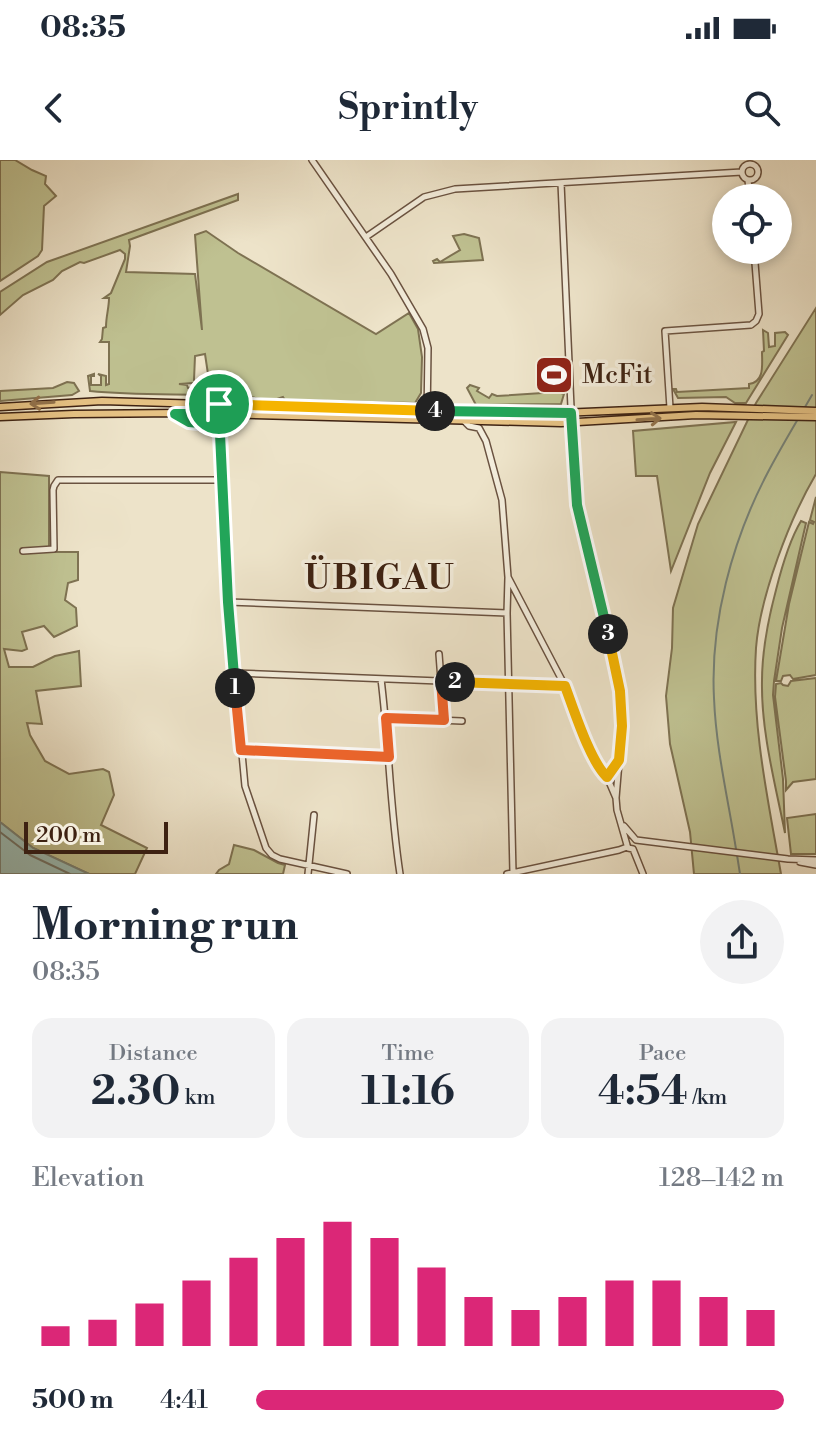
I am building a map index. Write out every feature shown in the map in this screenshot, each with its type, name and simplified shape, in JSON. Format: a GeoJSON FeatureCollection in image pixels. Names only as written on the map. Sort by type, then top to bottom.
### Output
{"type":"FeatureCollection","features":[{"type":"Feature","properties":{"kind":"main road"},"geometry":{"type":"LineString","coordinates":[[0,407],[102,401],[427,411],[571,413],[670,408],[816,414]]}},
{"type":"Feature","properties":{"kind":"main road"},"geometry":{"type":"LineString","coordinates":[[0,417],[220,414],[571,423],[743,412]]}},
{"type":"Feature","properties":{"kind":"street"},"geometry":{"type":"LineString","coordinates":[[312,160],[391,274],[423,329],[428,348],[427,419]]}},
{"type":"Feature","properties":{"kind":"street"},"geometry":{"type":"LineString","coordinates":[[748,180],[753,180],[759,172],[753,164],[747,164],[742,172],[748,184]]}},
{"type":"Feature","properties":{"kind":"street"},"geometry":{"type":"LineString","coordinates":[[366,237],[424,197],[444,191],[742,172]]}},
{"type":"Feature","properties":{"kind":"street"},"geometry":{"type":"LineString","coordinates":[[561,183],[577,505],[620,691],[622,726],[616,798],[619,818],[643,874]]}},
{"type":"Feature","properties":{"kind":"street"},"geometry":{"type":"LineString","coordinates":[[670,408],[665,331],[751,325],[759,314],[755,264]]}},
{"type":"Feature","properties":{"kind":"street"},"geometry":{"type":"LineString","coordinates":[[219,404],[228,602],[245,786],[266,848],[272,855],[347,874]]}},
{"type":"Feature","properties":{"kind":"street"},"geometry":{"type":"LineString","coordinates":[[175,414],[189,422],[209,424],[220,434]]}},
{"type":"Feature","properties":{"kind":"street"},"geometry":{"type":"LineString","coordinates":[[464,421],[483,433]]}},
{"type":"Feature","properties":{"kind":"street"},"geometry":{"type":"LineString","coordinates":[[488,421],[483,433],[502,500],[508,577],[510,873],[619,850],[632,843],[686,845],[816,863]]}},
{"type":"Feature","properties":{"kind":"street"},"geometry":{"type":"LineString","coordinates":[[23,551],[54,549],[54,486],[58,480],[222,480]]}},
{"type":"Feature","properties":{"kind":"street"},"geometry":{"type":"LineString","coordinates":[[508,577],[565,686],[616,798]]}},
{"type":"Feature","properties":{"kind":"street"},"geometry":{"type":"LineString","coordinates":[[228,602],[507,613]]}},
{"type":"Feature","properties":{"kind":"street"},"geometry":{"type":"LineString","coordinates":[[439,654],[444,720]]}},
{"type":"Feature","properties":{"kind":"street"},"geometry":{"type":"LineString","coordinates":[[234,673],[565,686]]}},
{"type":"Feature","properties":{"kind":"street"},"geometry":{"type":"LineString","coordinates":[[381,679],[400,874]]}},
{"type":"Feature","properties":{"kind":"street"},"geometry":{"type":"LineString","coordinates":[[386,718],[462,721]]}},
{"type":"Feature","properties":{"kind":"street"},"geometry":{"type":"LineString","coordinates":[[241,750],[389,757]]}},
{"type":"Feature","properties":{"kind":"street"},"geometry":{"type":"LineString","coordinates":[[607,777],[619,760]]}},
{"type":"Feature","properties":{"kind":"street"},"geometry":{"type":"LineString","coordinates":[[308,874],[314,815]]}},
{"type":"Feature","properties":{"kind":"green space"},"geometry":{"type":"Polygon","coordinates":[[[0,160],[15,160],[46,176],[45,184],[56,196],[44,206],[42,250],[38,256],[0,281],[0,160]]]}},
{"type":"Feature","properties":{"kind":"green space"},"geometry":{"type":"Polygon","coordinates":[[[238,194],[238,200],[129,240],[126,272],[195,274],[202,330],[195,235],[206,231],[376,334],[409,313],[418,329],[422,357],[421,393],[415,403],[285,400],[283,397],[269,400],[211,394],[205,354],[195,356],[194,380],[206,390],[193,383],[179,384],[188,388],[197,387],[207,395],[90,391],[88,376],[94,374],[91,385],[101,385],[98,374],[106,376],[106,385],[109,384],[109,342],[100,342],[103,328],[106,327],[109,302],[109,298],[104,298],[111,293],[125,259],[125,254],[120,250],[62,271],[53,280],[23,295],[0,315],[0,292],[47,262],[238,194]]]}},
{"type":"Feature","properties":{"kind":"green space"},"geometry":{"type":"Polygon","coordinates":[[[464,234],[479,238],[483,260],[434,263],[460,250],[453,236],[464,234]]]}},
{"type":"Feature","properties":{"kind":"green space"},"geometry":{"type":"Polygon","coordinates":[[[816,308],[816,474],[796,512],[778,558],[763,605],[756,648],[758,733],[781,874],[694,874],[690,832],[670,744],[666,696],[673,608],[698,524],[756,403],[816,308]]]}},
{"type":"Feature","properties":{"kind":"green space"},"geometry":{"type":"Polygon","coordinates":[[[763,330],[768,333],[769,347],[775,346],[775,333],[785,332],[788,335],[746,403],[735,403],[726,397],[678,398],[673,389],[677,392],[749,388],[749,384],[758,380],[762,372],[763,330]]]}},
{"type":"Feature","properties":{"kind":"green space"},"geometry":{"type":"Polygon","coordinates":[[[67,382],[74,383],[79,391],[72,395],[0,401],[0,391],[53,388],[67,382]]]}},
{"type":"Feature","properties":{"kind":"green space"},"geometry":{"type":"Polygon","coordinates":[[[470,385],[479,388],[477,391],[489,398],[492,394],[564,394],[561,404],[476,405],[467,388],[470,385]]]}},
{"type":"Feature","properties":{"kind":"green space"},"geometry":{"type":"Polygon","coordinates":[[[736,422],[710,473],[671,571],[657,476],[636,476],[633,431],[736,422]]]}},
{"type":"Feature","properties":{"kind":"green space"},"geometry":{"type":"Polygon","coordinates":[[[0,472],[49,476],[49,546],[45,552],[78,552],[78,580],[68,583],[65,600],[76,608],[77,626],[54,637],[44,626],[22,632],[27,649],[4,649],[9,667],[33,667],[55,656],[79,651],[81,686],[36,691],[42,724],[27,723],[30,735],[45,761],[69,774],[103,769],[109,772],[114,795],[101,825],[147,848],[135,874],[89,874],[33,848],[0,822],[0,472]]]}},
{"type":"Feature","properties":{"kind":"green space"},"geometry":{"type":"Polygon","coordinates":[[[816,497],[816,675],[793,679],[790,675],[783,676],[781,681],[776,681],[789,604],[809,522],[814,522],[810,520],[816,497]]]}},
{"type":"Feature","properties":{"kind":"green space"},"geometry":{"type":"Polygon","coordinates":[[[801,521],[806,523],[782,628],[773,695],[783,779],[785,833],[766,738],[762,669],[778,581],[789,545],[801,521]]]}},
{"type":"Feature","properties":{"kind":"green space"},"geometry":{"type":"Polygon","coordinates":[[[816,678],[816,779],[793,782],[786,790],[776,684],[788,686],[791,681],[816,678]]]}},
{"type":"Feature","properties":{"kind":"green space"},"geometry":{"type":"Polygon","coordinates":[[[816,814],[816,854],[791,854],[787,818],[816,814]]]}},
{"type":"Feature","properties":{"kind":"green space"},"geometry":{"type":"Polygon","coordinates":[[[234,845],[254,850],[285,865],[283,874],[216,874],[229,864],[234,845]]]}},
{"type":"Feature","properties":{"kind":"water"},"geometry":{"type":"Polygon","coordinates":[[[0,822],[33,848],[89,874],[0,874],[0,822]]]}},
{"type":"Feature","properties":{"kind":"waterway"},"geometry":{"type":"LineString","coordinates":[[736,849],[715,717],[714,670],[720,612],[743,527],[772,464],[812,395]]}},
{"type":"Feature","properties":{"kind":"waterway"},"geometry":{"type":"LineString","coordinates":[[737,855],[740,874]]}},
{"type":"Feature","properties":{"kind":"place","name":"McFit"},"geometry":{"type":"Point","coordinates":[554,375]}},
{"type":"Feature","properties":{"kind":"district","name":"ÜBIGAU"},"geometry":{"type":"Point","coordinates":[380,579]}},
{"type":"Feature","properties":{"kind":"route"},"geometry":{"type":"LineString","coordinates":[[219,404],[571,413],[577,505],[620,691],[622,726],[619,760],[607,777],[592,751],[565,686],[441,681],[444,720],[386,718],[389,757],[241,750],[228,602],[220,434],[209,424],[189,422],[175,414],[220,414],[219,404]]}}]}
